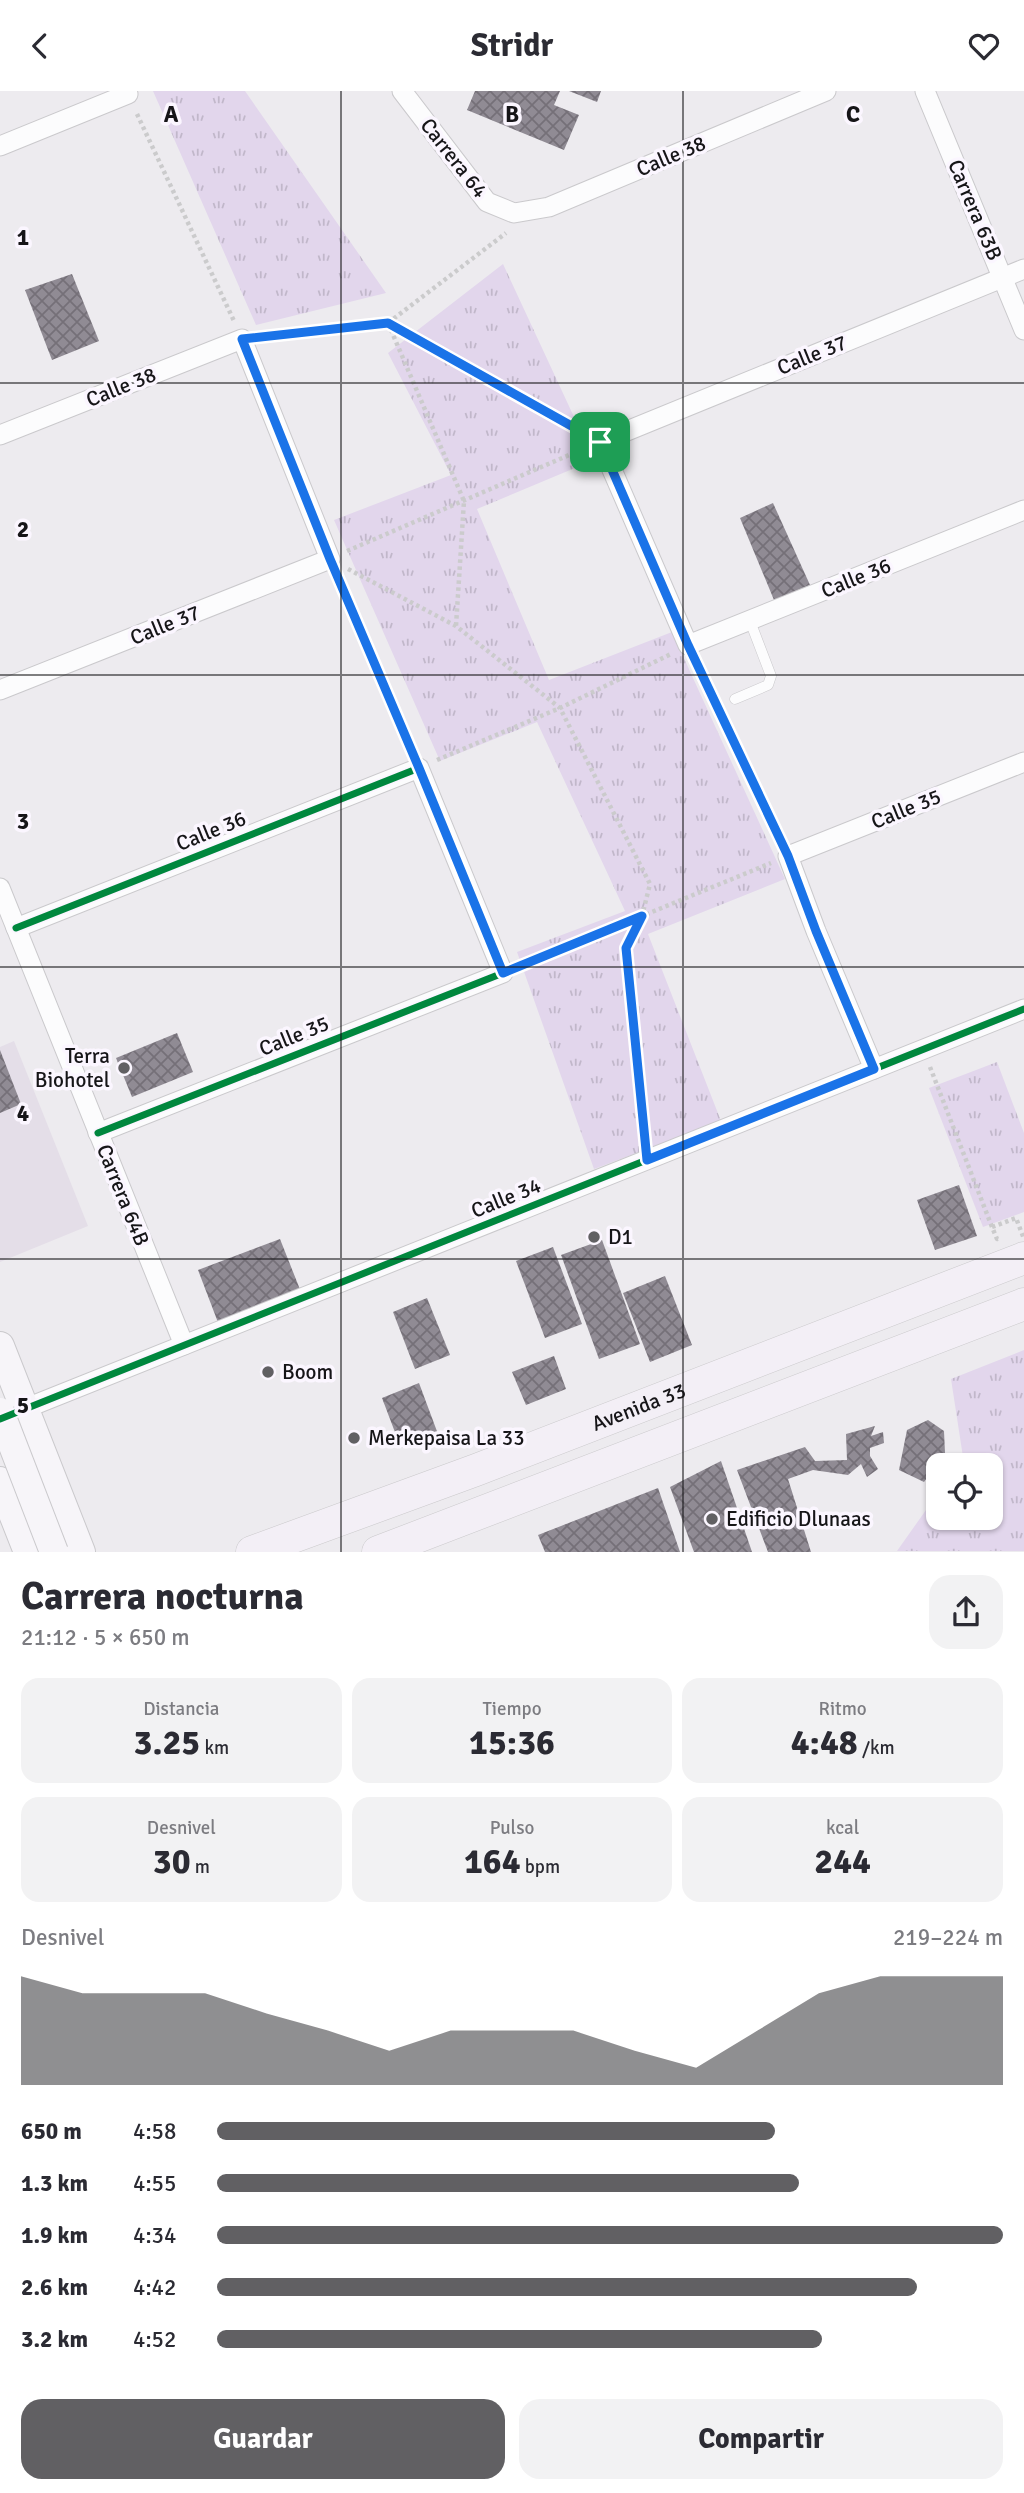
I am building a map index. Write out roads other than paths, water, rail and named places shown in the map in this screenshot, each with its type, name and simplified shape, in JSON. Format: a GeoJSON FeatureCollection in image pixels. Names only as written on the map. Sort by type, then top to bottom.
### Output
{"type":"FeatureCollection","features":[{"type":"Feature","properties":{"kind":"main road","name":"Avenida 33"},"geometry":{"type":"LineString","coordinates":[[252,1552],[476,1470],[1024,1258]]}},
{"type":"Feature","properties":{"kind":"main road","name":"Avenida 33"},"geometry":{"type":"LineString","coordinates":[[378,1552],[1024,1304]]}},
{"type":"Feature","properties":{"kind":"street","name":"Carrera 64"},"geometry":{"type":"LineString","coordinates":[[402,91],[486,202],[514,213]]}},
{"type":"Feature","properties":{"kind":"street","name":"Calle 38"},"geometry":{"type":"LineString","coordinates":[[514,213],[549,207],[825,91]]}},
{"type":"Feature","properties":{"kind":"street","name":"Carrera 63B"},"geometry":{"type":"LineString","coordinates":[[925,91],[1024,330]]}},
{"type":"Feature","properties":{"kind":"street"},"geometry":{"type":"LineString","coordinates":[[0,146],[127,92]]}},
{"type":"Feature","properties":{"kind":"street","name":"Calle 37"},"geometry":{"type":"LineString","coordinates":[[688,645],[600,442],[1024,269]]}},
{"type":"Feature","properties":{"kind":"street","name":"Calle 38"},"geometry":{"type":"LineString","coordinates":[[0,435],[242,339],[330,559]]}},
{"type":"Feature","properties":{"kind":"street","name":"Calle 36"},"geometry":{"type":"LineString","coordinates":[[688,645],[1024,510]]}},
{"type":"Feature","properties":{"kind":"street","name":"Calle 37"},"geometry":{"type":"LineString","coordinates":[[0,690],[330,559]]}},
{"type":"Feature","properties":{"kind":"street","name":"Calle 35"},"geometry":{"type":"LineString","coordinates":[[874,1069],[816,931],[788,856],[1024,762]]}},
{"type":"Feature","properties":{"kind":"street","name":"Calle 36"},"geometry":{"type":"LineString","coordinates":[[16,927],[419,768],[503,973]]}},
{"type":"Feature","properties":{"kind":"street","name":"Carrera 64B"},"geometry":{"type":"LineString","coordinates":[[0,888],[184,1345]]}},
{"type":"Feature","properties":{"kind":"street","name":"Calle 35"},"geometry":{"type":"LineString","coordinates":[[98,1133],[503,973]]}},
{"type":"Feature","properties":{"kind":"street","name":"Calle 34"},"geometry":{"type":"LineString","coordinates":[[8,1413],[1024,1010]]}},
{"type":"Feature","properties":{"kind":"street"},"geometry":{"type":"LineString","coordinates":[[0,1346],[8,1413],[54,1552]]}},
{"type":"Feature","properties":{"kind":"street"},"geometry":{"type":"LineString","coordinates":[[8,1413],[81,1552]]}},
{"type":"Feature","properties":{"kind":"street"},"geometry":{"type":"LineString","coordinates":[[0,1481],[28,1552]]}},
{"type":"Feature","properties":{"kind":"lane"},"geometry":{"type":"LineString","coordinates":[[735,699],[771,682],[750,621]]}},
{"type":"Feature","properties":{"kind":"place","name":"Terra Biohotel"},"geometry":{"type":"Point","coordinates":[124,1068]}},
{"type":"Feature","properties":{"kind":"place","name":"D1"},"geometry":{"type":"Point","coordinates":[594,1237]}},
{"type":"Feature","properties":{"kind":"place","name":"Boom"},"geometry":{"type":"Point","coordinates":[268,1372]}},
{"type":"Feature","properties":{"kind":"place","name":"Merkepaisa La 33"},"geometry":{"type":"Point","coordinates":[354,1438]}},
{"type":"Feature","properties":{"kind":"place","name":"Edificio Dlunaas"},"geometry":{"type":"Point","coordinates":[712,1519]}}]}
